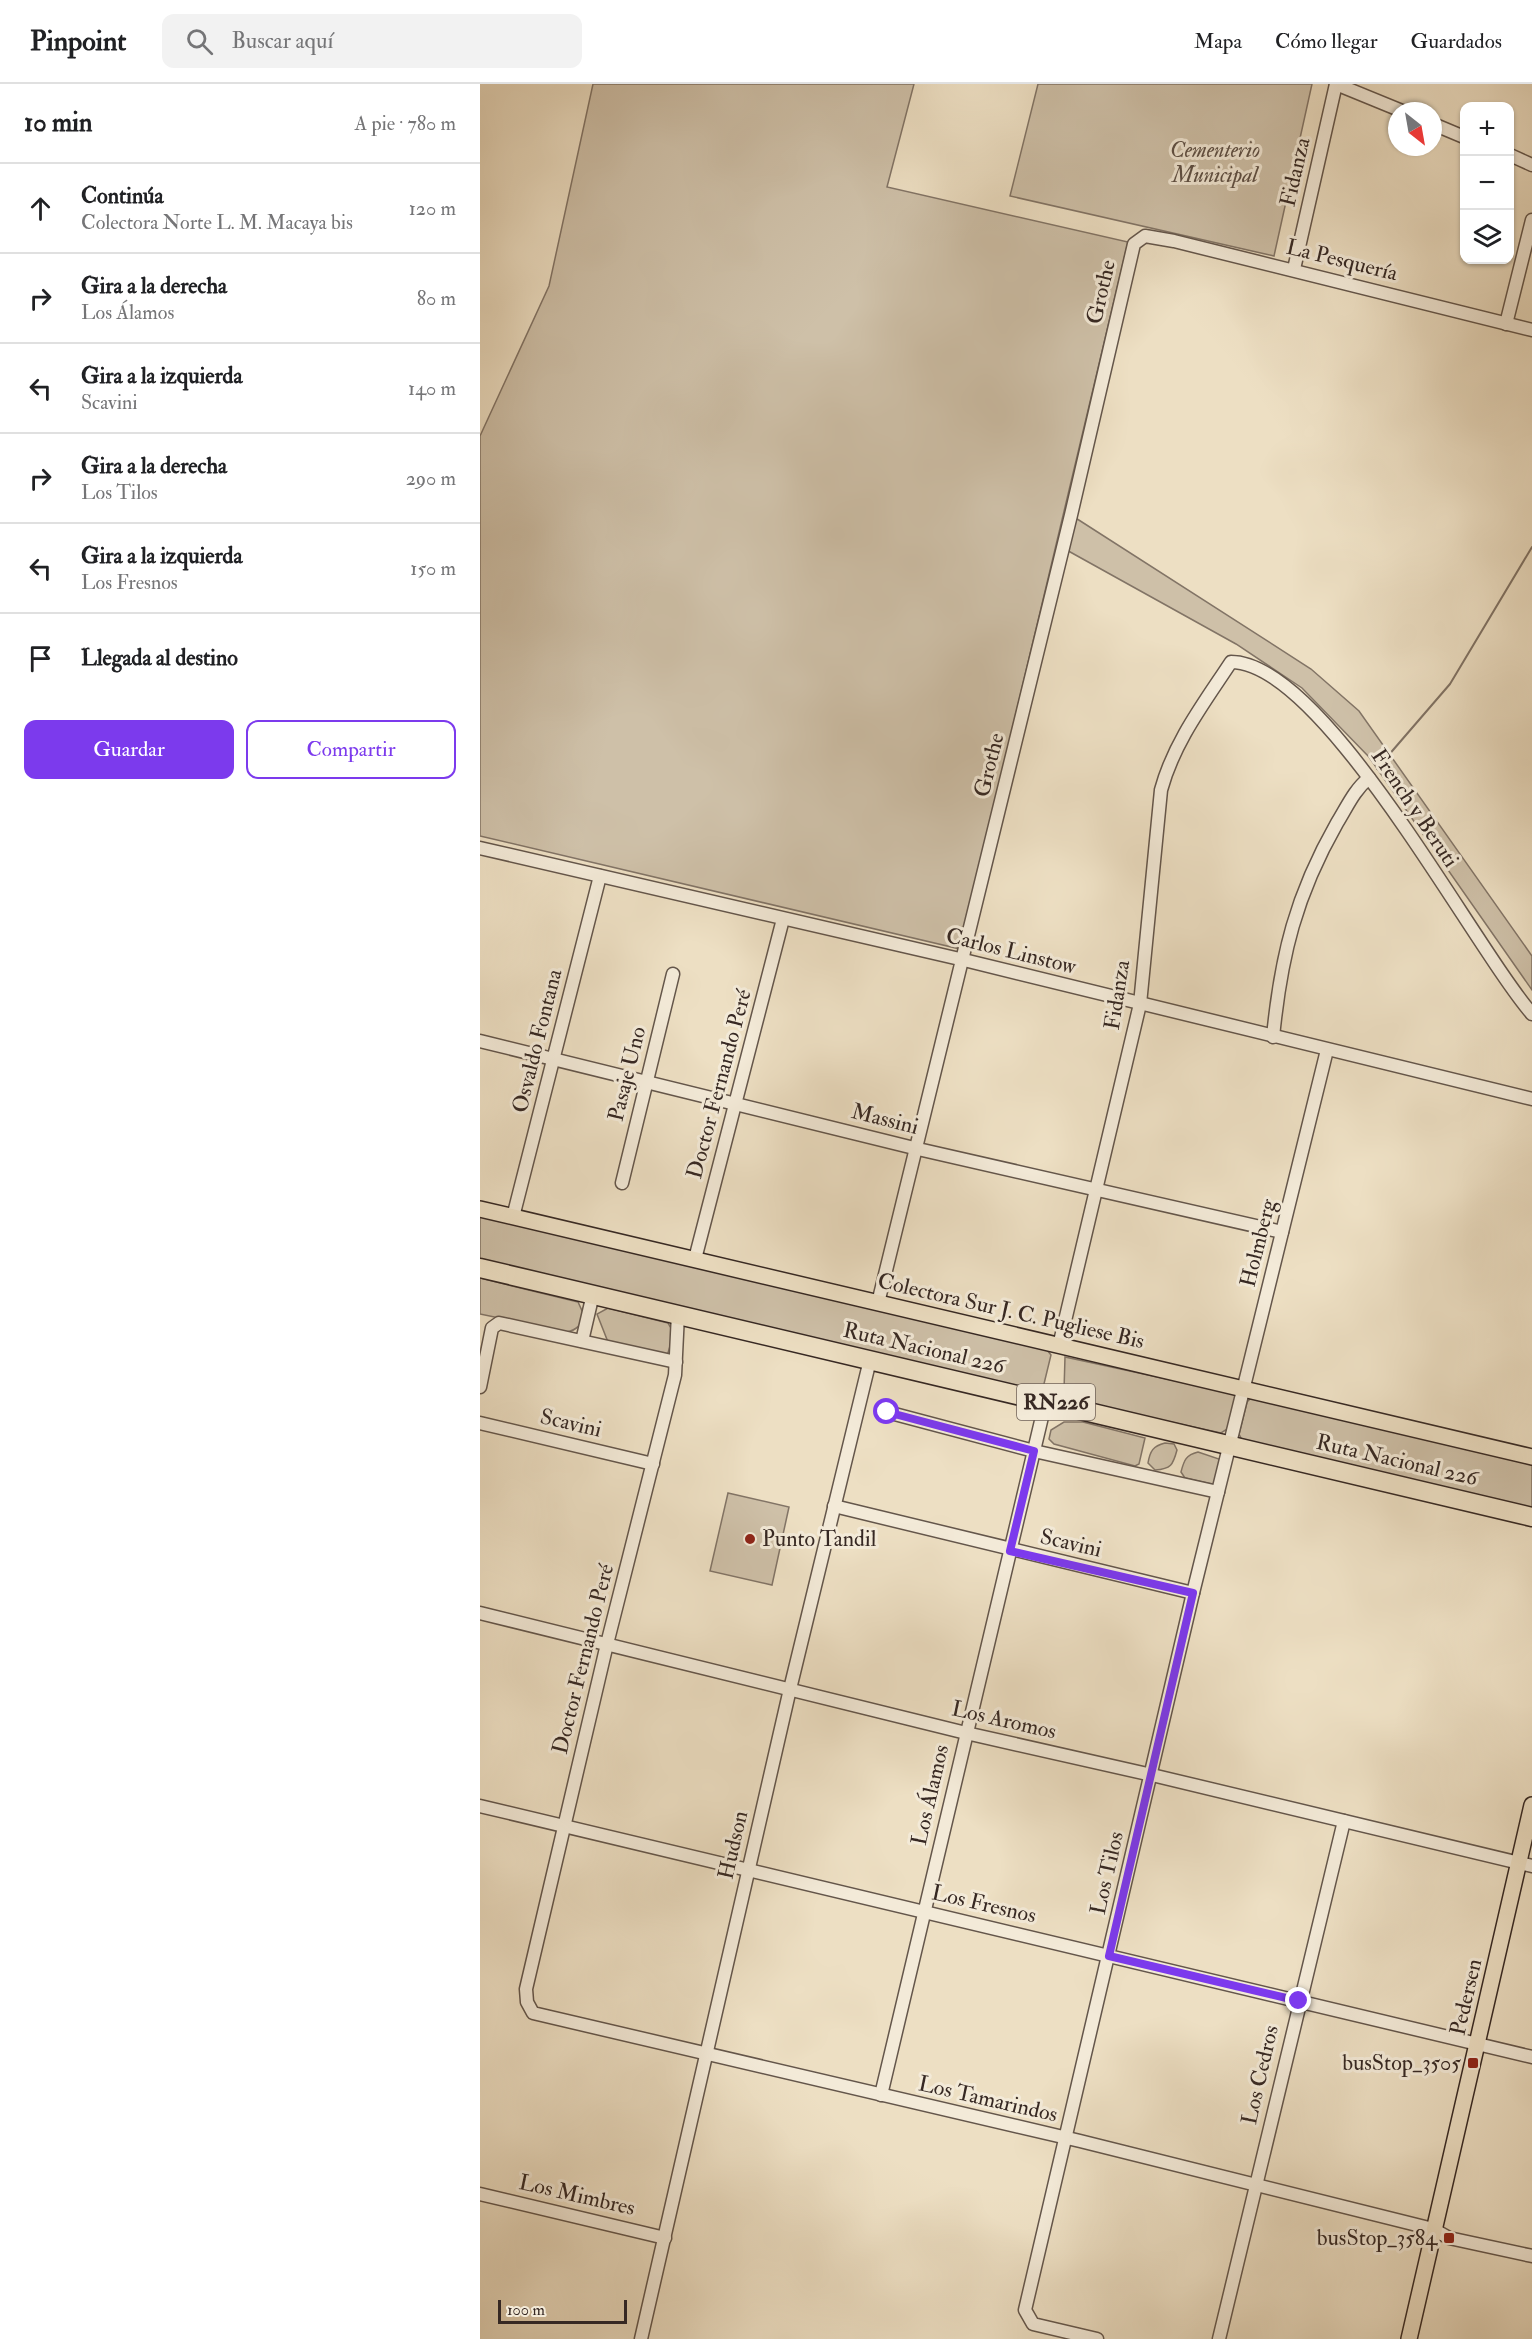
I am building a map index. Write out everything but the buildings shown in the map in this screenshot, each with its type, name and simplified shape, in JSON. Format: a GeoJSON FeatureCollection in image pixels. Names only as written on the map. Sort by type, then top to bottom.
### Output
{"type":"FeatureCollection","features":[{"type":"Feature","properties":{"kind":"highway","name":"Ruta Nacional 226"},"geometry":{"type":"LineString","coordinates":[[480,1268],[1046,1400],[1532,1517]]}},
{"type":"Feature","properties":{"kind":"main road","name":"Colectora Sur J. C. Pugliese Bis"},"geometry":{"type":"LineString","coordinates":[[480,1209],[1532,1457]]}},
{"type":"Feature","properties":{"kind":"main road","name":"Pedersen"},"geometry":{"type":"LineString","coordinates":[[1409,2339],[1478,2044],[1526,1864],[1532,1804]]}},
{"type":"Feature","properties":{"kind":"street"},"geometry":{"type":"LineString","coordinates":[[1336,84],[1388,105]]}},
{"type":"Feature","properties":{"kind":"street","name":"Fidanza"},"geometry":{"type":"LineString","coordinates":[[1294,269],[1336,84]]}},
{"type":"Feature","properties":{"kind":"street"},"geometry":{"type":"LineString","coordinates":[[1442,128],[1460,135]]}},
{"type":"Feature","properties":{"kind":"street"},"geometry":{"type":"LineString","coordinates":[[1511,156],[1532,165]]}},
{"type":"Feature","properties":{"kind":"street"},"geometry":{"type":"LineString","coordinates":[[1506,324],[1532,220]]}},
{"type":"Feature","properties":{"kind":"street","name":"La Pesquería"},"geometry":{"type":"LineString","coordinates":[[1141,237],[1174,241],[1294,269],[1532,330]]}},
{"type":"Feature","properties":{"kind":"street","name":"Grothe"},"geometry":{"type":"LineString","coordinates":[[878,1303],[964,960],[1134,244],[1141,237]]}},
{"type":"Feature","properties":{"kind":"street","name":"Fidanza"},"geometry":{"type":"LineString","coordinates":[[1059,1346],[1140,1004],[1161,790],[1187,727],[1231,662]]}},
{"type":"Feature","properties":{"kind":"street","name":"French y Beruti"},"geometry":{"type":"LineString","coordinates":[[1231,662],[1244,662],[1278,680],[1342,740],[1532,1014]]}},
{"type":"Feature","properties":{"kind":"street"},"geometry":{"type":"LineString","coordinates":[[1273,1037],[1278,990],[1286,948],[1310,874],[1356,791],[1369,778]]}},
{"type":"Feature","properties":{"kind":"street","name":"Carlos Linstow"},"geometry":{"type":"LineString","coordinates":[[480,848],[964,960],[1532,1099]]}},
{"type":"Feature","properties":{"kind":"street","name":"Osvaldo Fontana"},"geometry":{"type":"LineString","coordinates":[[513,1217],[600,876]]}},
{"type":"Feature","properties":{"kind":"street","name":"Doctor Fernando Peré"},"geometry":{"type":"LineString","coordinates":[[695,1259],[783,919]]}},
{"type":"Feature","properties":{"kind":"street","name":"Pasaje Uno"},"geometry":{"type":"LineString","coordinates":[[622,1183],[673,974]]}},
{"type":"Feature","properties":{"kind":"street","name":"Massini"},"geometry":{"type":"LineString","coordinates":[[480,1041],[918,1149],[1282,1232]]}},
{"type":"Feature","properties":{"kind":"street","name":"Holmberg"},"geometry":{"type":"LineString","coordinates":[[1231,1445],[1326,1050]]}},
{"type":"Feature","properties":{"kind":"street"},"geometry":{"type":"LineString","coordinates":[[582,1341],[593,1294]]}},
{"type":"Feature","properties":{"kind":"street","name":"Doctor Fernando Peré"},"geometry":{"type":"LineString","coordinates":[[532,2013],[527,2002],[526,1989],[676,1362],[678,1314]]}},
{"type":"Feature","properties":{"kind":"street"},"geometry":{"type":"LineString","coordinates":[[480,1388],[492,1328],[500,1323],[676,1362]]}},
{"type":"Feature","properties":{"kind":"street","name":"Hudson"},"geometry":{"type":"LineString","coordinates":[[641,2339],[790,1689],[870,1360]]}},
{"type":"Feature","properties":{"kind":"street","name":"Los Álamos"},"geometry":{"type":"LineString","coordinates":[[881,2095],[1046,1400]]}},
{"type":"Feature","properties":{"kind":"street"},"geometry":{"type":"LineString","coordinates":[[887,1412],[1034,1451],[1218,1492]]}},
{"type":"Feature","properties":{"kind":"street","name":"Scavini"},"geometry":{"type":"LineString","coordinates":[[480,1423],[653,1464]]}},
{"type":"Feature","properties":{"kind":"street","name":"Los Tilos"},"geometry":{"type":"LineString","coordinates":[[1097,2339],[1033,2324],[1025,2310],[1193,1593],[1231,1445]]}},
{"type":"Feature","properties":{"kind":"street","name":"Scavini"},"geometry":{"type":"LineString","coordinates":[[834,1506],[1010,1551],[1193,1593]]}},
{"type":"Feature","properties":{"kind":"street","name":"Los Aromos"},"geometry":{"type":"LineString","coordinates":[[480,1613],[966,1733],[1526,1864]]}},
{"type":"Feature","properties":{"kind":"street","name":"Los Fresnos"},"geometry":{"type":"LineString","coordinates":[[480,1806],[1532,2057]]}},
{"type":"Feature","properties":{"kind":"street","name":"Los Cedros"},"geometry":{"type":"LineString","coordinates":[[1219,2339],[1344,1821]]}},
{"type":"Feature","properties":{"kind":"street","name":"Los Tamarindos"},"geometry":{"type":"LineString","coordinates":[[532,2013],[1256,2185],[1434,2229],[1449,2238],[1532,2256]]}},
{"type":"Feature","properties":{"kind":"street","name":"Los Mimbres"},"geometry":{"type":"LineString","coordinates":[[480,2194],[665,2238]]}},
{"type":"Feature","properties":{"kind":"green space"},"geometry":{"type":"Polygon","coordinates":[[[593,84],[914,84],[887,187],[1128,242],[960,949],[480,836],[480,436],[549,286],[593,84]]]}},
{"type":"Feature","properties":{"kind":"green space","name":"Cementerio Municipal"},"geometry":{"type":"Polygon","coordinates":[[[1038,84],[1312,84],[1274,256],[1010,196],[1038,84]]]}},
{"type":"Feature","properties":{"kind":"green space"},"geometry":{"type":"Polygon","coordinates":[[[1071,515],[1311,669],[1359,711],[1532,956],[1532,990],[1369,757],[1302,688],[1236,644],[1063,548],[1071,515]]]}},
{"type":"Feature","properties":{"kind":"green space"},"geometry":{"type":"Polygon","coordinates":[[[480,1215],[1047,1350],[1051,1355],[1042,1392],[480,1261],[480,1215]]]}},
{"type":"Feature","properties":{"kind":"green space"},"geometry":{"type":"Polygon","coordinates":[[[480,1278],[578,1302],[584,1315],[582,1322],[574,1330],[567,1332],[480,1314],[480,1278]]]}},
{"type":"Feature","properties":{"kind":"green space"},"geometry":{"type":"Polygon","coordinates":[[[608,1308],[668,1323],[674,1333],[667,1356],[608,1342],[597,1314],[608,1308]]]}},
{"type":"Feature","properties":{"kind":"green space"},"geometry":{"type":"Polygon","coordinates":[[[1065,1357],[1236,1394],[1232,1426],[1221,1433],[1074,1401],[1064,1391],[1065,1357]]]}},
{"type":"Feature","properties":{"kind":"green space"},"geometry":{"type":"Polygon","coordinates":[[[1252,1397],[1532,1463],[1532,1510],[1242,1440],[1239,1434],[1247,1402],[1252,1397]]]}},
{"type":"Feature","properties":{"kind":"green space"},"geometry":{"type":"Polygon","coordinates":[[[1064,1422],[1083,1422],[1145,1438],[1139,1464],[1135,1466],[1054,1444],[1049,1439],[1051,1430],[1064,1422]]]}},
{"type":"Feature","properties":{"kind":"green space"},"geometry":{"type":"Polygon","coordinates":[[[1165,1443],[1174,1444],[1177,1450],[1174,1459],[1165,1469],[1155,1470],[1148,1463],[1150,1455],[1155,1447],[1165,1443]]]}},
{"type":"Feature","properties":{"kind":"green space"},"geometry":{"type":"Polygon","coordinates":[[[1198,1452],[1219,1459],[1222,1466],[1216,1485],[1185,1478],[1181,1472],[1186,1459],[1198,1452]]]}},
{"type":"Feature","properties":{"kind":"green space","name":"Punto Tandil"},"geometry":{"type":"Polygon","coordinates":[[[728,1493],[789,1507],[772,1585],[710,1571],[728,1493]]]}},
{"type":"Feature","properties":{"kind":"waterway"},"geometry":{"type":"LineString","coordinates":[[1387,757],[1450,684],[1532,547]]}},
{"type":"Feature","properties":{"kind":"waterway"},"geometry":{"type":"LineString","coordinates":[[1377,769],[1381,764]]}},
{"type":"Feature","properties":{"kind":"place","name":"Punto Tandil"},"geometry":{"type":"Point","coordinates":[750,1539]}},
{"type":"Feature","properties":{"kind":"place","name":"busStop_3505"},"geometry":{"type":"Point","coordinates":[1473,2063]}},
{"type":"Feature","properties":{"kind":"place","name":"busStop_3584"},"geometry":{"type":"Point","coordinates":[1449,2238]}},
{"type":"Feature","properties":{"kind":"route"},"geometry":{"type":"LineString","coordinates":[[887,1412],[1034,1451],[1010,1551],[1193,1593],[1109,1956],[1299,2001]]}}]}
